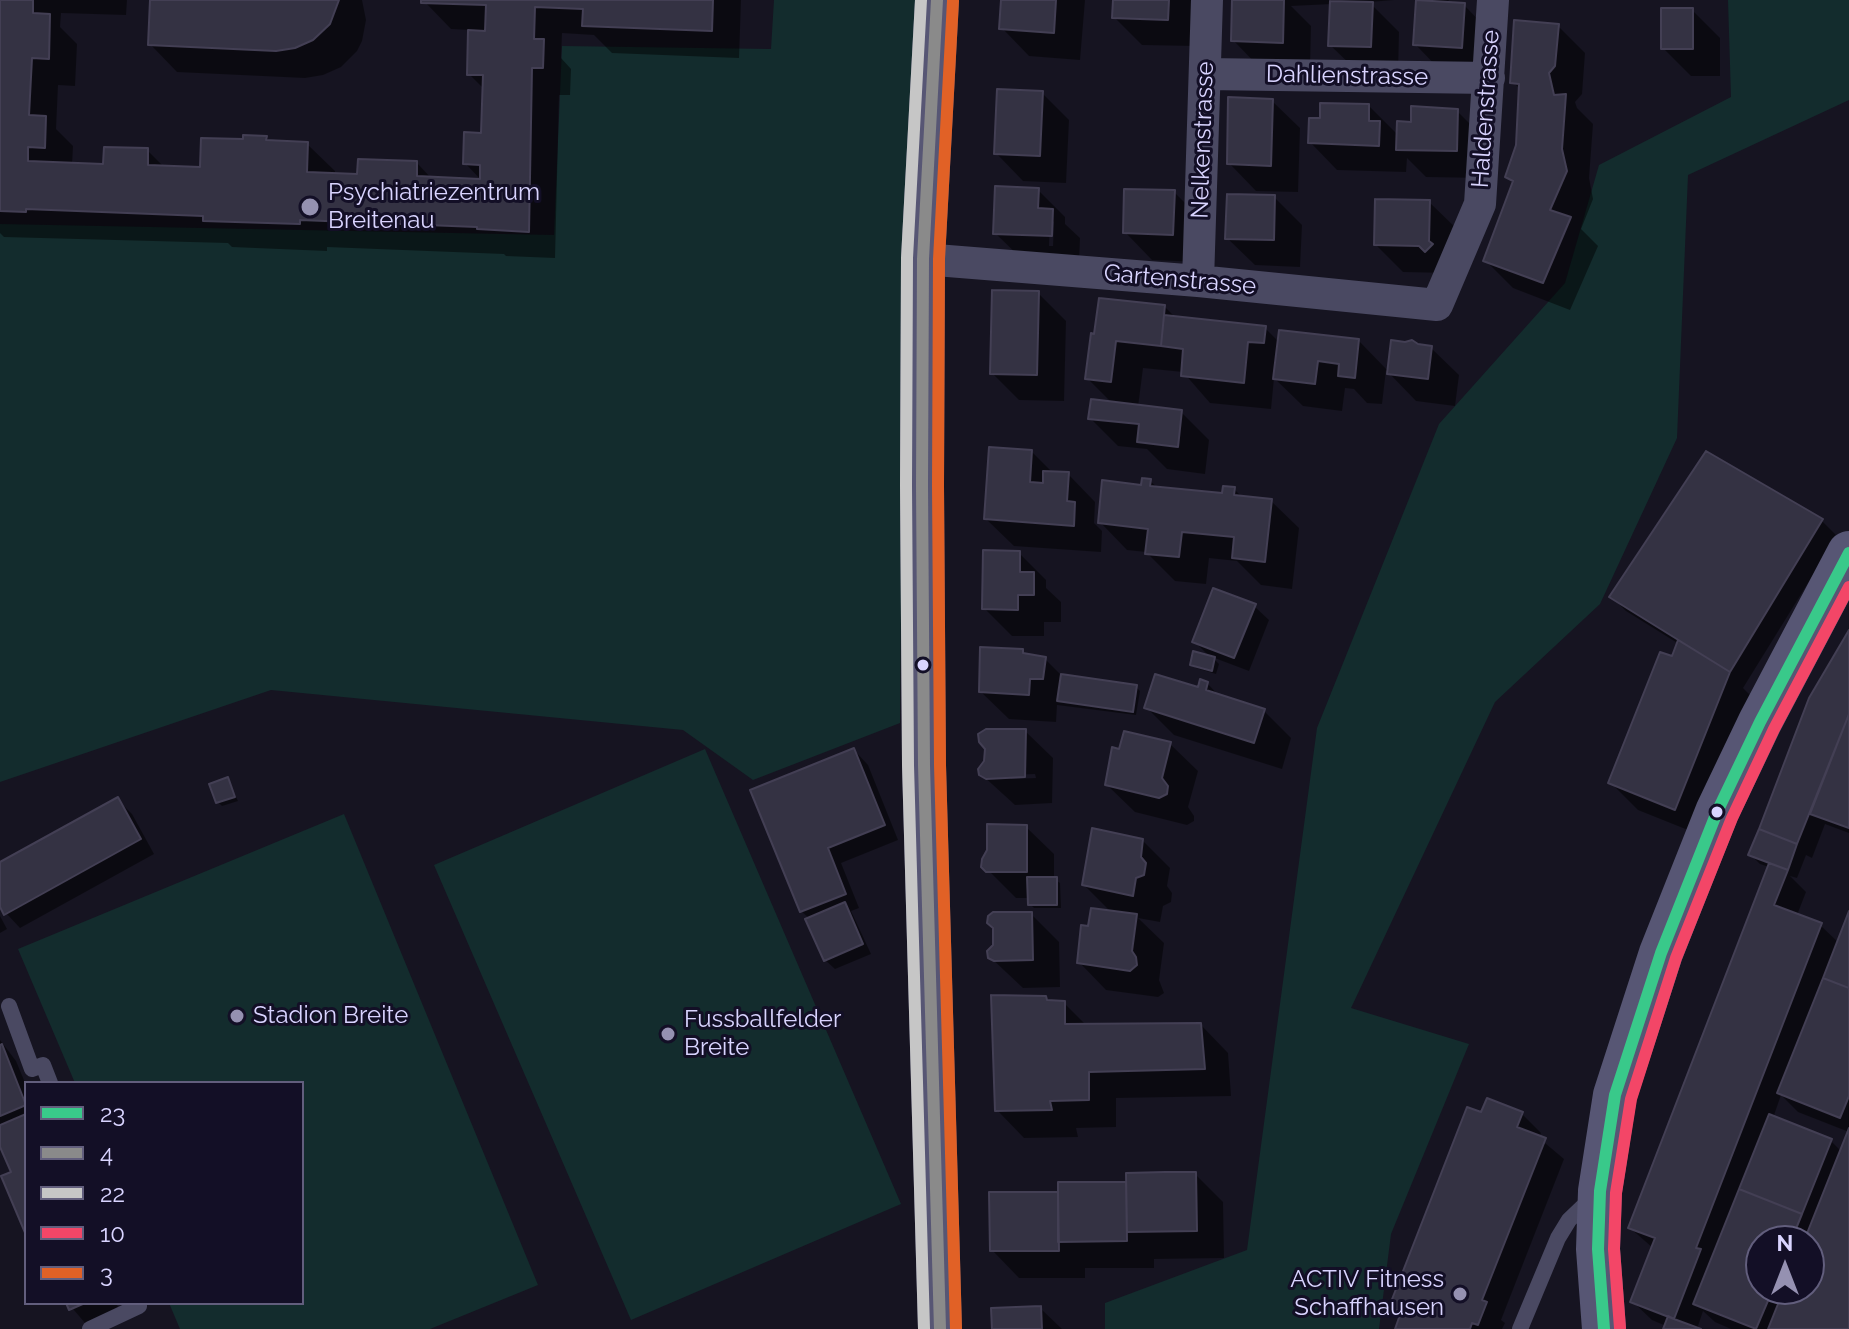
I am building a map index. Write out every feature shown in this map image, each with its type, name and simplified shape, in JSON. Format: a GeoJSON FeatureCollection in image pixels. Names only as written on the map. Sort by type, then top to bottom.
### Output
{"type":"FeatureCollection","features":[{"type":"Feature","properties":{"kind":"street"},"geometry":{"type":"LineString","coordinates":[[937,0],[923,259],[924,765],[940,1329]]}},
{"type":"Feature","properties":{"kind":"street","name":"Nelkenstrasse"},"geometry":{"type":"LineString","coordinates":[[1198,281],[1207,0]]}},
{"type":"Feature","properties":{"kind":"street","name":"Haldenstrasse"},"geometry":{"type":"LineString","coordinates":[[1437,305],[1480,204],[1493,0]]}},
{"type":"Feature","properties":{"kind":"street","name":"Dahlienstrasse"},"geometry":{"type":"LineString","coordinates":[[1206,74],[1489,78]]}},
{"type":"Feature","properties":{"kind":"street","name":"Gartenstrasse"},"geometry":{"type":"LineString","coordinates":[[923,259],[1198,281],[1437,305]]}},
{"type":"Feature","properties":{"kind":"street"},"geometry":{"type":"LineString","coordinates":[[1604,1329],[1598,1249],[1600,1191],[1615,1095],[1661,953],[1723,800],[1760,722],[1849,553]]}},
{"type":"Feature","properties":{"kind":"lane"},"geometry":{"type":"LineString","coordinates":[[10,1005],[32,1069],[43,1065],[49,1081]]}},
{"type":"Feature","properties":{"kind":"lane"},"geometry":{"type":"LineString","coordinates":[[1520,1329],[1558,1238],[1569,1220],[1600,1191]]}},
{"type":"Feature","properties":{"kind":"lane"},"geometry":{"type":"LineString","coordinates":[[90,1329],[138,1305]]}},
{"type":"Feature","properties":{"kind":"green space"},"geometry":{"type":"Polygon","coordinates":[[[774,0],[920,0],[904,240],[900,723],[753,780],[683,730],[271,690],[0,782],[0,224],[554,235],[562,46],[771,49],[774,0]]]}},
{"type":"Feature","properties":{"kind":"green space"},"geometry":{"type":"Polygon","coordinates":[[[1728,0],[1849,0],[1849,100],[1688,175],[1677,438],[1600,604],[1495,702],[1351,1008],[1469,1044],[1391,1234],[1379,1329],[1105,1329],[1105,1303],[1247,1250],[1317,728],[1439,424],[1565,283],[1599,165],[1731,97],[1728,0]]]}},
{"type":"Feature","properties":{"kind":"green space","name":"Fussballfelder Breite"},"geometry":{"type":"Polygon","coordinates":[[[705,749],[901,1204],[631,1320],[434,865],[705,749]]]}},
{"type":"Feature","properties":{"kind":"green space","name":"Stadion Breite"},"geometry":{"type":"Polygon","coordinates":[[[344,814],[538,1285],[430,1329],[180,1329],[170,1305],[304,1305],[304,1081],[74,1081],[18,949],[344,814]]]}},
{"type":"Feature","properties":{"kind":"building"},"geometry":{"type":"Polygon","coordinates":[[[0,0],[33,0],[33,13],[50,14],[49,59],[32,58],[29,115],[46,116],[45,148],[28,147],[28,161],[103,164],[104,147],[148,148],[148,165],[200,167],[201,138],[243,139],[243,135],[267,136],[266,140],[308,142],[307,172],[357,174],[358,159],[417,161],[417,176],[480,179],[480,165],[463,164],[464,132],[481,133],[483,75],[467,75],[468,30],[485,31],[486,5],[421,3],[421,0],[713,0],[712,31],[582,26],[583,9],[535,7],[534,39],[544,39],[543,68],[532,68],[529,232],[300,220],[300,224],[203,221],[203,216],[26,209],[26,212],[0,211],[0,0]]]}},
{"type":"Feature","properties":{"kind":"building"},"geometry":{"type":"Polygon","coordinates":[[[150,0],[339,0],[330,24],[313,40],[295,48],[276,51],[148,45],[150,0]]]}},
{"type":"Feature","properties":{"kind":"building"},"geometry":{"type":"Polygon","coordinates":[[[1001,0],[1056,0],[1054,33],[999,29],[1001,0]]]}},
{"type":"Feature","properties":{"kind":"building"},"geometry":{"type":"Polygon","coordinates":[[[1113,0],[1169,0],[1168,20],[1112,18],[1113,0]]]}},
{"type":"Feature","properties":{"kind":"building"},"geometry":{"type":"Polygon","coordinates":[[[1232,0],[1284,0],[1283,43],[1231,41],[1232,0]]]}},
{"type":"Feature","properties":{"kind":"building"},"geometry":{"type":"Polygon","coordinates":[[[1416,0],[1465,3],[1462,48],[1413,45],[1416,0]]]}},
{"type":"Feature","properties":{"kind":"building"},"geometry":{"type":"Polygon","coordinates":[[[1330,1],[1373,2],[1371,47],[1328,46],[1330,1]]]}},
{"type":"Feature","properties":{"kind":"building"},"geometry":{"type":"Polygon","coordinates":[[[1661,8],[1693,8],[1693,49],[1661,49],[1661,8]]]}},
{"type":"Feature","properties":{"kind":"building"},"geometry":{"type":"Polygon","coordinates":[[[1514,20],[1559,24],[1555,66],[1549,73],[1554,95],[1566,94],[1562,149],[1567,171],[1550,210],[1571,217],[1543,283],[1483,261],[1513,181],[1505,177],[1516,145],[1519,84],[1510,83],[1514,20]]]}},
{"type":"Feature","properties":{"kind":"building"},"geometry":{"type":"Polygon","coordinates":[[[997,89],[1043,91],[1040,156],[994,154],[997,89]]]}},
{"type":"Feature","properties":{"kind":"building"},"geometry":{"type":"Polygon","coordinates":[[[1228,97],[1273,99],[1271,166],[1227,164],[1228,97]]]}},
{"type":"Feature","properties":{"kind":"building"},"geometry":{"type":"Polygon","coordinates":[[[1320,103],[1369,104],[1369,121],[1380,121],[1379,146],[1308,143],[1309,118],[1320,118],[1320,103]]]}},
{"type":"Feature","properties":{"kind":"building"},"geometry":{"type":"Polygon","coordinates":[[[1411,106],[1458,109],[1457,151],[1396,150],[1397,121],[1411,122],[1411,106]]]}},
{"type":"Feature","properties":{"kind":"building"},"geometry":{"type":"Polygon","coordinates":[[[995,186],[1039,188],[1038,208],[1053,209],[1052,236],[993,234],[995,186]]]}},
{"type":"Feature","properties":{"kind":"building"},"geometry":{"type":"Polygon","coordinates":[[[1124,189],[1175,190],[1173,235],[1123,233],[1124,189]]]}},
{"type":"Feature","properties":{"kind":"building"},"geometry":{"type":"Polygon","coordinates":[[[1227,194],[1275,195],[1274,240],[1225,239],[1227,194]]]}},
{"type":"Feature","properties":{"kind":"building"},"geometry":{"type":"Polygon","coordinates":[[[1375,199],[1430,200],[1429,241],[1433,244],[1425,252],[1419,246],[1374,245],[1375,199]]]}},
{"type":"Feature","properties":{"kind":"building"},"geometry":{"type":"Polygon","coordinates":[[[992,290],[1039,291],[1037,375],[990,374],[992,290]]]}},
{"type":"Feature","properties":{"kind":"building"},"geometry":{"type":"Polygon","coordinates":[[[1099,298],[1165,305],[1161,346],[1116,341],[1111,382],[1085,379],[1099,298]]]}},
{"type":"Feature","properties":{"kind":"building"},"geometry":{"type":"Polygon","coordinates":[[[1164,315],[1266,326],[1264,343],[1248,342],[1244,383],[1181,376],[1183,349],[1161,346],[1164,315]]]}},
{"type":"Feature","properties":{"kind":"building"},"geometry":{"type":"Polygon","coordinates":[[[1279,330],[1359,339],[1355,378],[1338,376],[1339,364],[1318,361],[1315,384],[1273,379],[1279,330]]]}},
{"type":"Feature","properties":{"kind":"building"},"geometry":{"type":"Polygon","coordinates":[[[1391,340],[1412,340],[1432,346],[1428,379],[1387,374],[1391,340]]]}},
{"type":"Feature","properties":{"kind":"building"},"geometry":{"type":"Polygon","coordinates":[[[1091,399],[1182,410],[1178,447],[1137,442],[1139,424],[1088,419],[1091,399]]]}},
{"type":"Feature","properties":{"kind":"building"},"geometry":{"type":"Polygon","coordinates":[[[989,447],[1032,450],[1030,482],[1043,483],[1043,471],[1069,472],[1067,501],[1075,502],[1074,526],[984,519],[989,447]]]}},
{"type":"Feature","properties":{"kind":"building"},"geometry":{"type":"Polygon","coordinates":[[[1706,451],[1823,519],[1730,672],[1609,597],[1706,451]]]}},
{"type":"Feature","properties":{"kind":"building"},"geometry":{"type":"Polygon","coordinates":[[[1142,478],[1151,479],[1150,486],[1222,493],[1223,486],[1235,487],[1234,495],[1272,499],[1265,562],[1232,558],[1234,537],[1182,532],[1179,557],[1145,554],[1148,529],[1098,523],[1102,480],[1141,485],[1142,478]]]}},
{"type":"Feature","properties":{"kind":"building"},"geometry":{"type":"Polygon","coordinates":[[[983,550],[1020,551],[1020,572],[1034,572],[1034,595],[1018,595],[1018,610],[982,609],[983,550]]]}},
{"type":"Feature","properties":{"kind":"building"},"geometry":{"type":"Polygon","coordinates":[[[1213,588],[1256,604],[1234,658],[1192,642],[1213,588]]]}},
{"type":"Feature","properties":{"kind":"building"},"geometry":{"type":"Polygon","coordinates":[[[1849,630],[1849,714],[1797,844],[1759,829],[1809,698],[1849,630]]]}},
{"type":"Feature","properties":{"kind":"building"},"geometry":{"type":"Polygon","coordinates":[[[1678,640],[1730,672],[1675,810],[1608,783],[1660,652],[1672,656],[1678,640]]]}},
{"type":"Feature","properties":{"kind":"building"},"geometry":{"type":"Polygon","coordinates":[[[980,647],[1023,649],[1023,653],[1046,657],[1043,679],[1030,679],[1029,695],[979,692],[980,647]]]}},
{"type":"Feature","properties":{"kind":"building"},"geometry":{"type":"Polygon","coordinates":[[[1193,651],[1215,657],[1212,671],[1190,665],[1193,651]]]}},
{"type":"Feature","properties":{"kind":"building"},"geometry":{"type":"Polygon","coordinates":[[[1061,674],[1137,685],[1133,712],[1057,701],[1061,674]]]}},
{"type":"Feature","properties":{"kind":"building"},"geometry":{"type":"Polygon","coordinates":[[[1155,674],[1198,687],[1200,679],[1208,682],[1206,690],[1265,709],[1254,743],[1144,708],[1155,674]]]}},
{"type":"Feature","properties":{"kind":"building"},"geometry":{"type":"Polygon","coordinates":[[[1849,714],[1849,828],[1810,814],[1849,714]]]}},
{"type":"Feature","properties":{"kind":"building"},"geometry":{"type":"Polygon","coordinates":[[[986,729],[1026,729],[1025,777],[986,779],[979,775],[985,749],[979,742],[978,734],[986,729]]]}},
{"type":"Feature","properties":{"kind":"building"},"geometry":{"type":"Polygon","coordinates":[[[1124,731],[1171,742],[1162,778],[1168,786],[1167,794],[1159,798],[1105,785],[1112,747],[1119,749],[1124,731]]]}},
{"type":"Feature","properties":{"kind":"building"},"geometry":{"type":"Polygon","coordinates":[[[854,748],[885,825],[828,848],[846,894],[800,912],[750,790],[854,748]]]}},
{"type":"Feature","properties":{"kind":"building"},"geometry":{"type":"Polygon","coordinates":[[[228,777],[235,797],[216,803],[209,784],[228,777]]]}},
{"type":"Feature","properties":{"kind":"building"},"geometry":{"type":"Polygon","coordinates":[[[118,797],[141,839],[4,915],[0,907],[0,862],[118,797]]]}},
{"type":"Feature","properties":{"kind":"building"},"geometry":{"type":"Polygon","coordinates":[[[987,824],[1027,825],[1027,872],[986,872],[981,867],[987,850],[987,824]]]}},
{"type":"Feature","properties":{"kind":"building"},"geometry":{"type":"Polygon","coordinates":[[[1092,828],[1143,839],[1141,857],[1146,863],[1144,875],[1136,878],[1133,896],[1082,885],[1092,828]]]}},
{"type":"Feature","properties":{"kind":"building"},"geometry":{"type":"Polygon","coordinates":[[[1759,829],[1797,844],[1788,870],[1748,855],[1759,829]]]}},
{"type":"Feature","properties":{"kind":"building"},"geometry":{"type":"Polygon","coordinates":[[[1769,863],[1788,870],[1774,905],[1822,923],[1696,1248],[1701,1249],[1674,1319],[1630,1302],[1655,1238],[1628,1228],[1769,863]]]}},
{"type":"Feature","properties":{"kind":"building"},"geometry":{"type":"Polygon","coordinates":[[[1027,877],[1057,877],[1057,905],[1028,905],[1027,877]]]}},
{"type":"Feature","properties":{"kind":"building"},"geometry":{"type":"Polygon","coordinates":[[[845,902],[863,944],[824,961],[805,919],[845,902]]]}},
{"type":"Feature","properties":{"kind":"building"},"geometry":{"type":"Polygon","coordinates":[[[1091,908],[1137,914],[1132,951],[1137,965],[1130,971],[1077,963],[1081,925],[1088,926],[1091,908]]]}},
{"type":"Feature","properties":{"kind":"building"},"geometry":{"type":"Polygon","coordinates":[[[1849,911],[1849,988],[1823,978],[1849,911]]]}},
{"type":"Feature","properties":{"kind":"building"},"geometry":{"type":"Polygon","coordinates":[[[993,912],[1032,912],[1033,960],[994,961],[988,958],[987,951],[993,945],[993,928],[987,923],[988,916],[993,912]]]}},
{"type":"Feature","properties":{"kind":"building"},"geometry":{"type":"Polygon","coordinates":[[[1823,978],[1849,988],[1849,1096],[1840,1118],[1777,1093],[1823,978]]]}},
{"type":"Feature","properties":{"kind":"building"},"geometry":{"type":"Polygon","coordinates":[[[991,995],[1046,996],[1047,1000],[1065,1001],[1065,1024],[1201,1023],[1205,1069],[1089,1072],[1089,1100],[1050,1101],[1052,1110],[995,1111],[991,995]]]}},
{"type":"Feature","properties":{"kind":"building"},"geometry":{"type":"Polygon","coordinates":[[[0,1045],[24,1106],[0,1116],[0,1045]]]}},
{"type":"Feature","properties":{"kind":"building"},"geometry":{"type":"Polygon","coordinates":[[[1487,1098],[1523,1112],[1517,1127],[1546,1138],[1482,1300],[1487,1302],[1478,1325],[1472,1323],[1470,1329],[1395,1329],[1401,1312],[1389,1307],[1467,1107],[1481,1112],[1487,1098]]]}},
{"type":"Feature","properties":{"kind":"building"},"geometry":{"type":"Polygon","coordinates":[[[1769,1114],[1832,1139],[1802,1214],[1739,1189],[1769,1114]]]}},
{"type":"Feature","properties":{"kind":"building"},"geometry":{"type":"Polygon","coordinates":[[[24,1115],[24,1230],[1,1176],[11,1172],[0,1147],[0,1125],[24,1115]]]}},
{"type":"Feature","properties":{"kind":"building"},"geometry":{"type":"Polygon","coordinates":[[[1849,1128],[1849,1329],[1768,1329],[1778,1305],[1825,1305],[1825,1225],[1810,1225],[1849,1128]]]}},
{"type":"Feature","properties":{"kind":"building"},"geometry":{"type":"Polygon","coordinates":[[[1196,1172],[1197,1231],[1127,1232],[1126,1173],[1196,1172]]]}},
{"type":"Feature","properties":{"kind":"building"},"geometry":{"type":"Polygon","coordinates":[[[1058,1182],[1126,1182],[1127,1241],[1058,1242],[1058,1182]]]}},
{"type":"Feature","properties":{"kind":"building"},"geometry":{"type":"Polygon","coordinates":[[[1739,1189],[1802,1214],[1798,1225],[1745,1225],[1745,1305],[1766,1305],[1756,1329],[1693,1304],[1739,1189]]]}},
{"type":"Feature","properties":{"kind":"building"},"geometry":{"type":"Polygon","coordinates":[[[989,1192],[1058,1192],[1059,1251],[990,1251],[989,1192]]]}},
{"type":"Feature","properties":{"kind":"building"},"geometry":{"type":"Polygon","coordinates":[[[1041,1306],[1042,1329],[992,1329],[991,1308],[1041,1306]]]}},
{"type":"Feature","properties":{"kind":"building"},"geometry":{"type":"Polygon","coordinates":[[[1668,1316],[1674,1319],[1701,1329],[1663,1329],[1668,1316]]]}},
{"type":"Feature","properties":{"kind":"transit line","name":"22"},"geometry":{"type":"LineString","coordinates":[[921,0],[907,258],[906,485],[908,765],[924,1329]]}},
{"type":"Feature","properties":{"kind":"transit line","name":"4"},"geometry":{"type":"LineString","coordinates":[[937,0],[923,259],[922,485],[924,765],[940,1329]]}},
{"type":"Feature","properties":{"kind":"transit line","name":"3"},"geometry":{"type":"LineString","coordinates":[[953,1],[939,259],[938,485],[940,765],[956,1329]]}},
{"type":"Feature","properties":{"kind":"transit line","name":"23"},"geometry":{"type":"LineString","coordinates":[[1604,1329],[1598,1249],[1600,1191],[1615,1095],[1661,953],[1717,812],[1760,722],[1849,553]]}},
{"type":"Feature","properties":{"kind":"transit line","name":"10"},"geometry":{"type":"LineString","coordinates":[[1620,1328],[1614,1249],[1616,1193],[1631,1099],[1676,958],[1732,818],[1774,729],[1849,587]]}},
{"type":"Feature","properties":{"kind":"place","name":"Psychiatriezentrum Breitenau"},"geometry":{"type":"Point","coordinates":[310,207]}},
{"type":"Feature","properties":{"kind":"place","name":"Stadion Breite"},"geometry":{"type":"Point","coordinates":[237,1016]}},
{"type":"Feature","properties":{"kind":"place","name":"Fussballfelder Breite"},"geometry":{"type":"Point","coordinates":[668,1034]}},
{"type":"Feature","properties":{"kind":"place","name":"ACTIV Fitness Schaffhausen"},"geometry":{"type":"Point","coordinates":[1460,1294]}}]}
